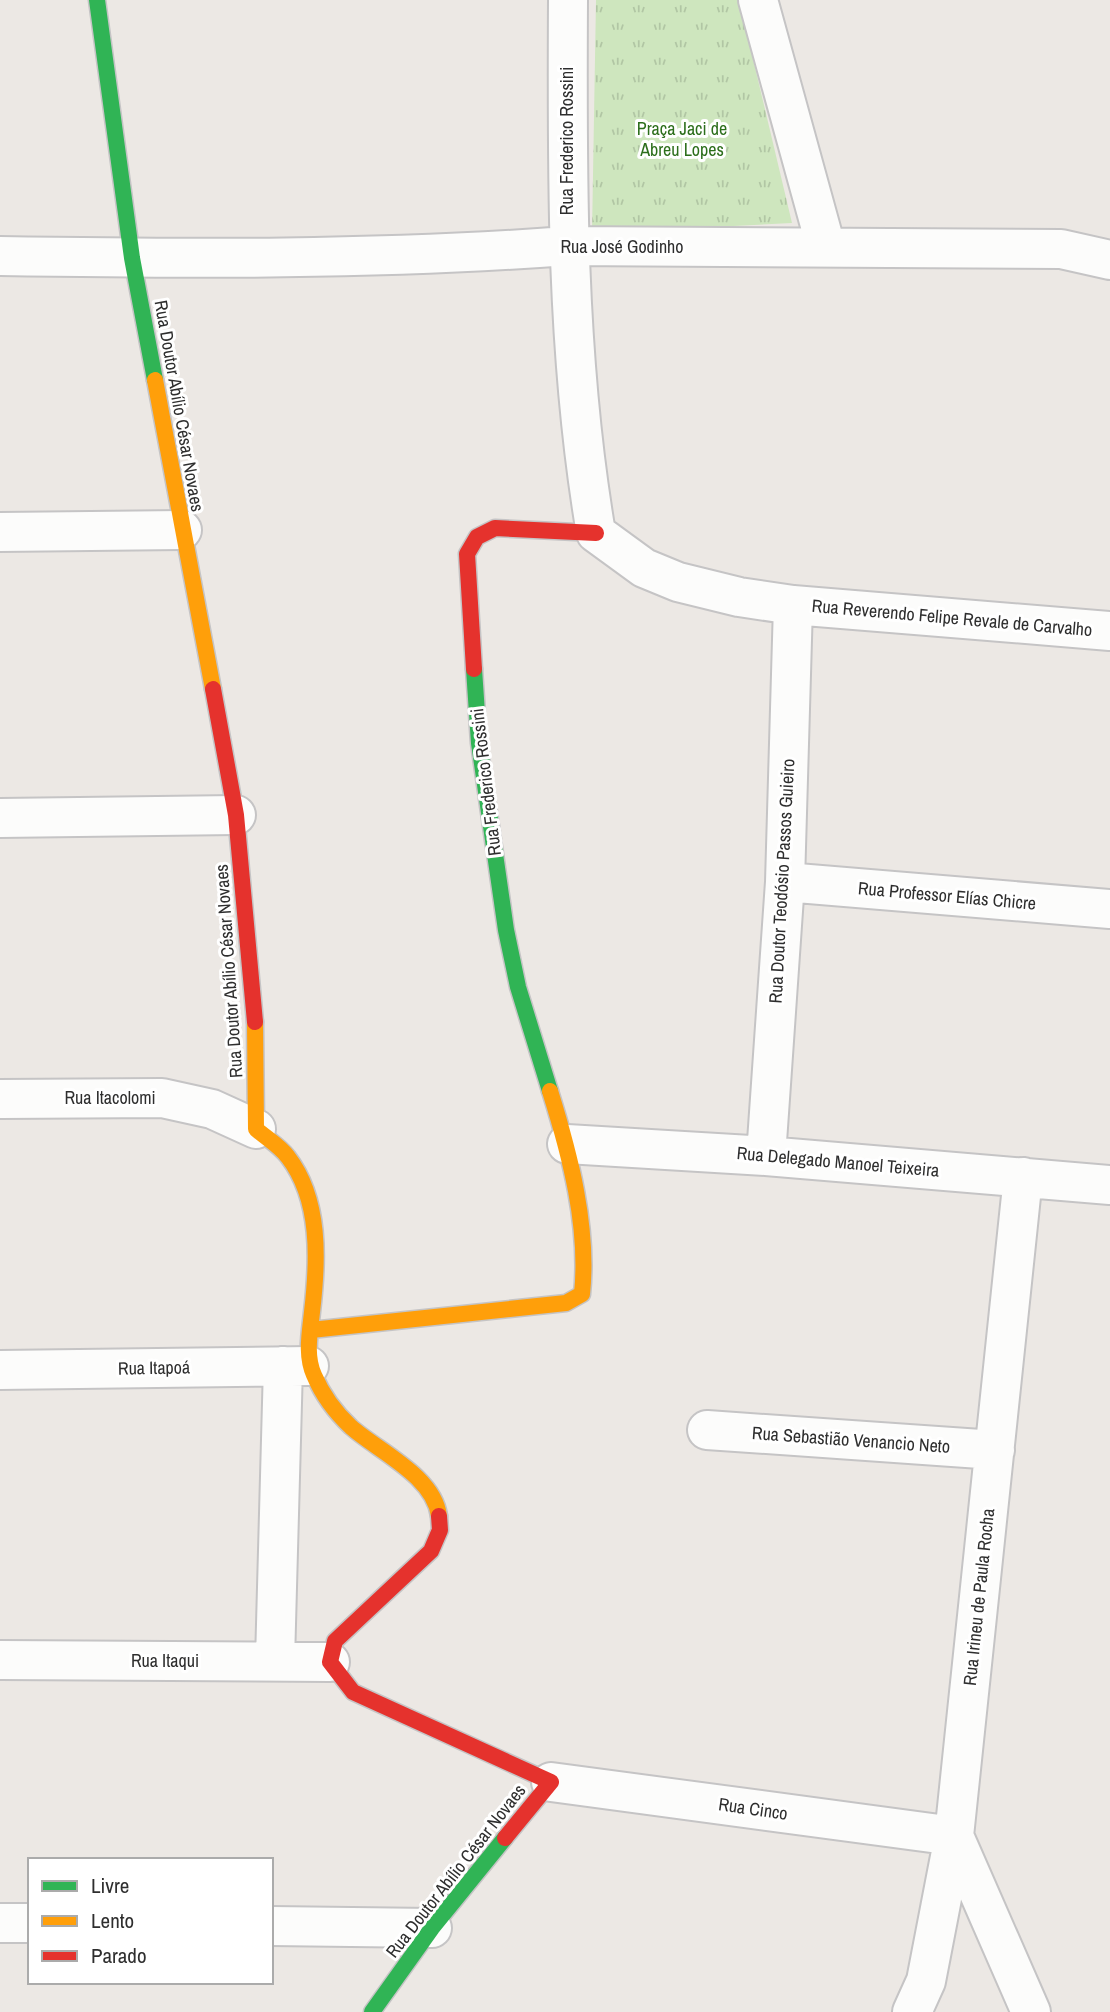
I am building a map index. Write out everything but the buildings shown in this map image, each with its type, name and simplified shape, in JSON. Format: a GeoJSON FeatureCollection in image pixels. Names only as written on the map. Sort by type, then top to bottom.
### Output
{"type":"FeatureCollection","features":[{"type":"Feature","properties":{"kind":"street","name":"Rua Doutor Abílio César Novaes"},"geometry":{"type":"LineString","coordinates":[[97,0],[132,258],[236,815],[257,1043],[256,1129]]}},
{"type":"Feature","properties":{"kind":"street","name":"Rua Frederico Rossini"},"geometry":{"type":"LineString","coordinates":[[301,1354],[566,1303],[582,1294],[585,1264],[567,1144],[518,987],[506,930],[479,743],[467,554],[471,540],[482,531],[495,528],[596,533],[587,483],[567,246],[568,0]]}},
{"type":"Feature","properties":{"kind":"street"},"geometry":{"type":"LineString","coordinates":[[758,0],[826,247]]}},
{"type":"Feature","properties":{"kind":"street","name":"Rua José Godinho"},"geometry":{"type":"LineString","coordinates":[[0,256],[132,258],[503,251],[567,246],[1061,249],[1110,260]]}},
{"type":"Feature","properties":{"kind":"street"},"geometry":{"type":"LineString","coordinates":[[0,532],[182,530]]}},
{"type":"Feature","properties":{"kind":"street"},"geometry":{"type":"LineString","coordinates":[[596,533],[644,568],[678,582],[739,597],[793,605]]}},
{"type":"Feature","properties":{"kind":"street","name":"Rua Reverendo Felipe Revale de Carvalho"},"geometry":{"type":"LineString","coordinates":[[793,605],[1110,631]]}},
{"type":"Feature","properties":{"kind":"street","name":"Rua Doutor Teodósio Passos Guieiro"},"geometry":{"type":"LineString","coordinates":[[766,1156],[785,882],[793,605]]}},
{"type":"Feature","properties":{"kind":"street"},"geometry":{"type":"LineString","coordinates":[[0,818],[236,815]]}},
{"type":"Feature","properties":{"kind":"street","name":"Rua Professor Elías Chicre"},"geometry":{"type":"LineString","coordinates":[[785,882],[1110,909]]}},
{"type":"Feature","properties":{"kind":"street","name":"Rua Itacolomi"},"geometry":{"type":"LineString","coordinates":[[0,1098],[162,1098],[212,1109],[256,1129]]}},
{"type":"Feature","properties":{"kind":"street"},"geometry":{"type":"LineString","coordinates":[[256,1129],[288,1158],[309,1202],[318,1265],[301,1354],[275,1661]]}},
{"type":"Feature","properties":{"kind":"street","name":"Rua Delegado Manoel Teixeira"},"geometry":{"type":"LineString","coordinates":[[567,1144],[766,1156],[1110,1185]]}},
{"type":"Feature","properties":{"kind":"street","name":"Rua Irineu de Paula Rocha"},"geometry":{"type":"LineString","coordinates":[[912,2012],[926,1981],[954,1836],[1023,1177]]}},
{"type":"Feature","properties":{"kind":"street"},"geometry":{"type":"LineString","coordinates":[[301,1354],[330,1403],[350,1426],[436,1499],[443,1522],[440,1537],[431,1551],[335,1641],[330,1662]]}},
{"type":"Feature","properties":{"kind":"street","name":"Rua Itapoá"},"geometry":{"type":"LineString","coordinates":[[0,1370],[301,1354]]}},
{"type":"Feature","properties":{"kind":"street","name":"Rua Sebastião Venancio Neto"},"geometry":{"type":"LineString","coordinates":[[707,1430],[995,1450]]}},
{"type":"Feature","properties":{"kind":"street","name":"Rua Itaqui"},"geometry":{"type":"LineString","coordinates":[[0,1660],[330,1662]]}},
{"type":"Feature","properties":{"kind":"street","name":"Rua Doutor Abílio César Novaes"},"geometry":{"type":"LineString","coordinates":[[330,1662],[353,1692],[551,1782],[432,1928],[372,2012]]}},
{"type":"Feature","properties":{"kind":"street","name":"Rua Cinco"},"geometry":{"type":"LineString","coordinates":[[551,1782],[954,1836]]}},
{"type":"Feature","properties":{"kind":"street"},"geometry":{"type":"LineString","coordinates":[[954,1836],[1031,2012]]}},
{"type":"Feature","properties":{"kind":"street"},"geometry":{"type":"LineString","coordinates":[[0,1923],[28,1923]]}},
{"type":"Feature","properties":{"kind":"street"},"geometry":{"type":"LineString","coordinates":[[273,1926],[432,1928]]}},
{"type":"Feature","properties":{"kind":"green space","name":"Praça Jaci de Abreu Lopes"},"geometry":{"type":"Polygon","coordinates":[[[596,0],[739,0],[792,223],[592,233],[596,0]]]}},
{"type":"Feature","properties":{"kind":"traffic: fast"},"geometry":{"type":"LineString","coordinates":[[97,0],[132,258],[155,380]]}},
{"type":"Feature","properties":{"kind":"traffic: fast"},"geometry":{"type":"LineString","coordinates":[[474,669],[479,743],[506,930],[518,987],[550,1091]]}},
{"type":"Feature","properties":{"kind":"traffic: fast"},"geometry":{"type":"LineString","coordinates":[[372,2012],[432,1928],[505,1838]]}},
{"type":"Feature","properties":{"kind":"traffic: slow"},"geometry":{"type":"LineString","coordinates":[[155,380],[213,689]]}},
{"type":"Feature","properties":{"kind":"traffic: slow"},"geometry":{"type":"LineString","coordinates":[[255,1022],[256,1129],[288,1157],[299,1174],[312,1211],[316,1252],[309,1335],[311,1367],[325,1396],[345,1422],[416,1477],[435,1502],[439,1516]]}},
{"type":"Feature","properties":{"kind":"traffic: slow"},"geometry":{"type":"LineString","coordinates":[[311,1330],[566,1303],[582,1294],[583,1243],[576,1191],[550,1091]]}},
{"type":"Feature","properties":{"kind":"traffic: jam"},"geometry":{"type":"LineString","coordinates":[[474,669],[467,554],[477,537],[495,528],[596,533]]}},
{"type":"Feature","properties":{"kind":"traffic: jam"},"geometry":{"type":"LineString","coordinates":[[213,689],[236,815],[255,1022]]}},
{"type":"Feature","properties":{"kind":"traffic: jam"},"geometry":{"type":"LineString","coordinates":[[439,1516],[440,1530],[431,1551],[335,1641],[330,1662],[353,1692],[551,1782],[505,1838]]}}]}
